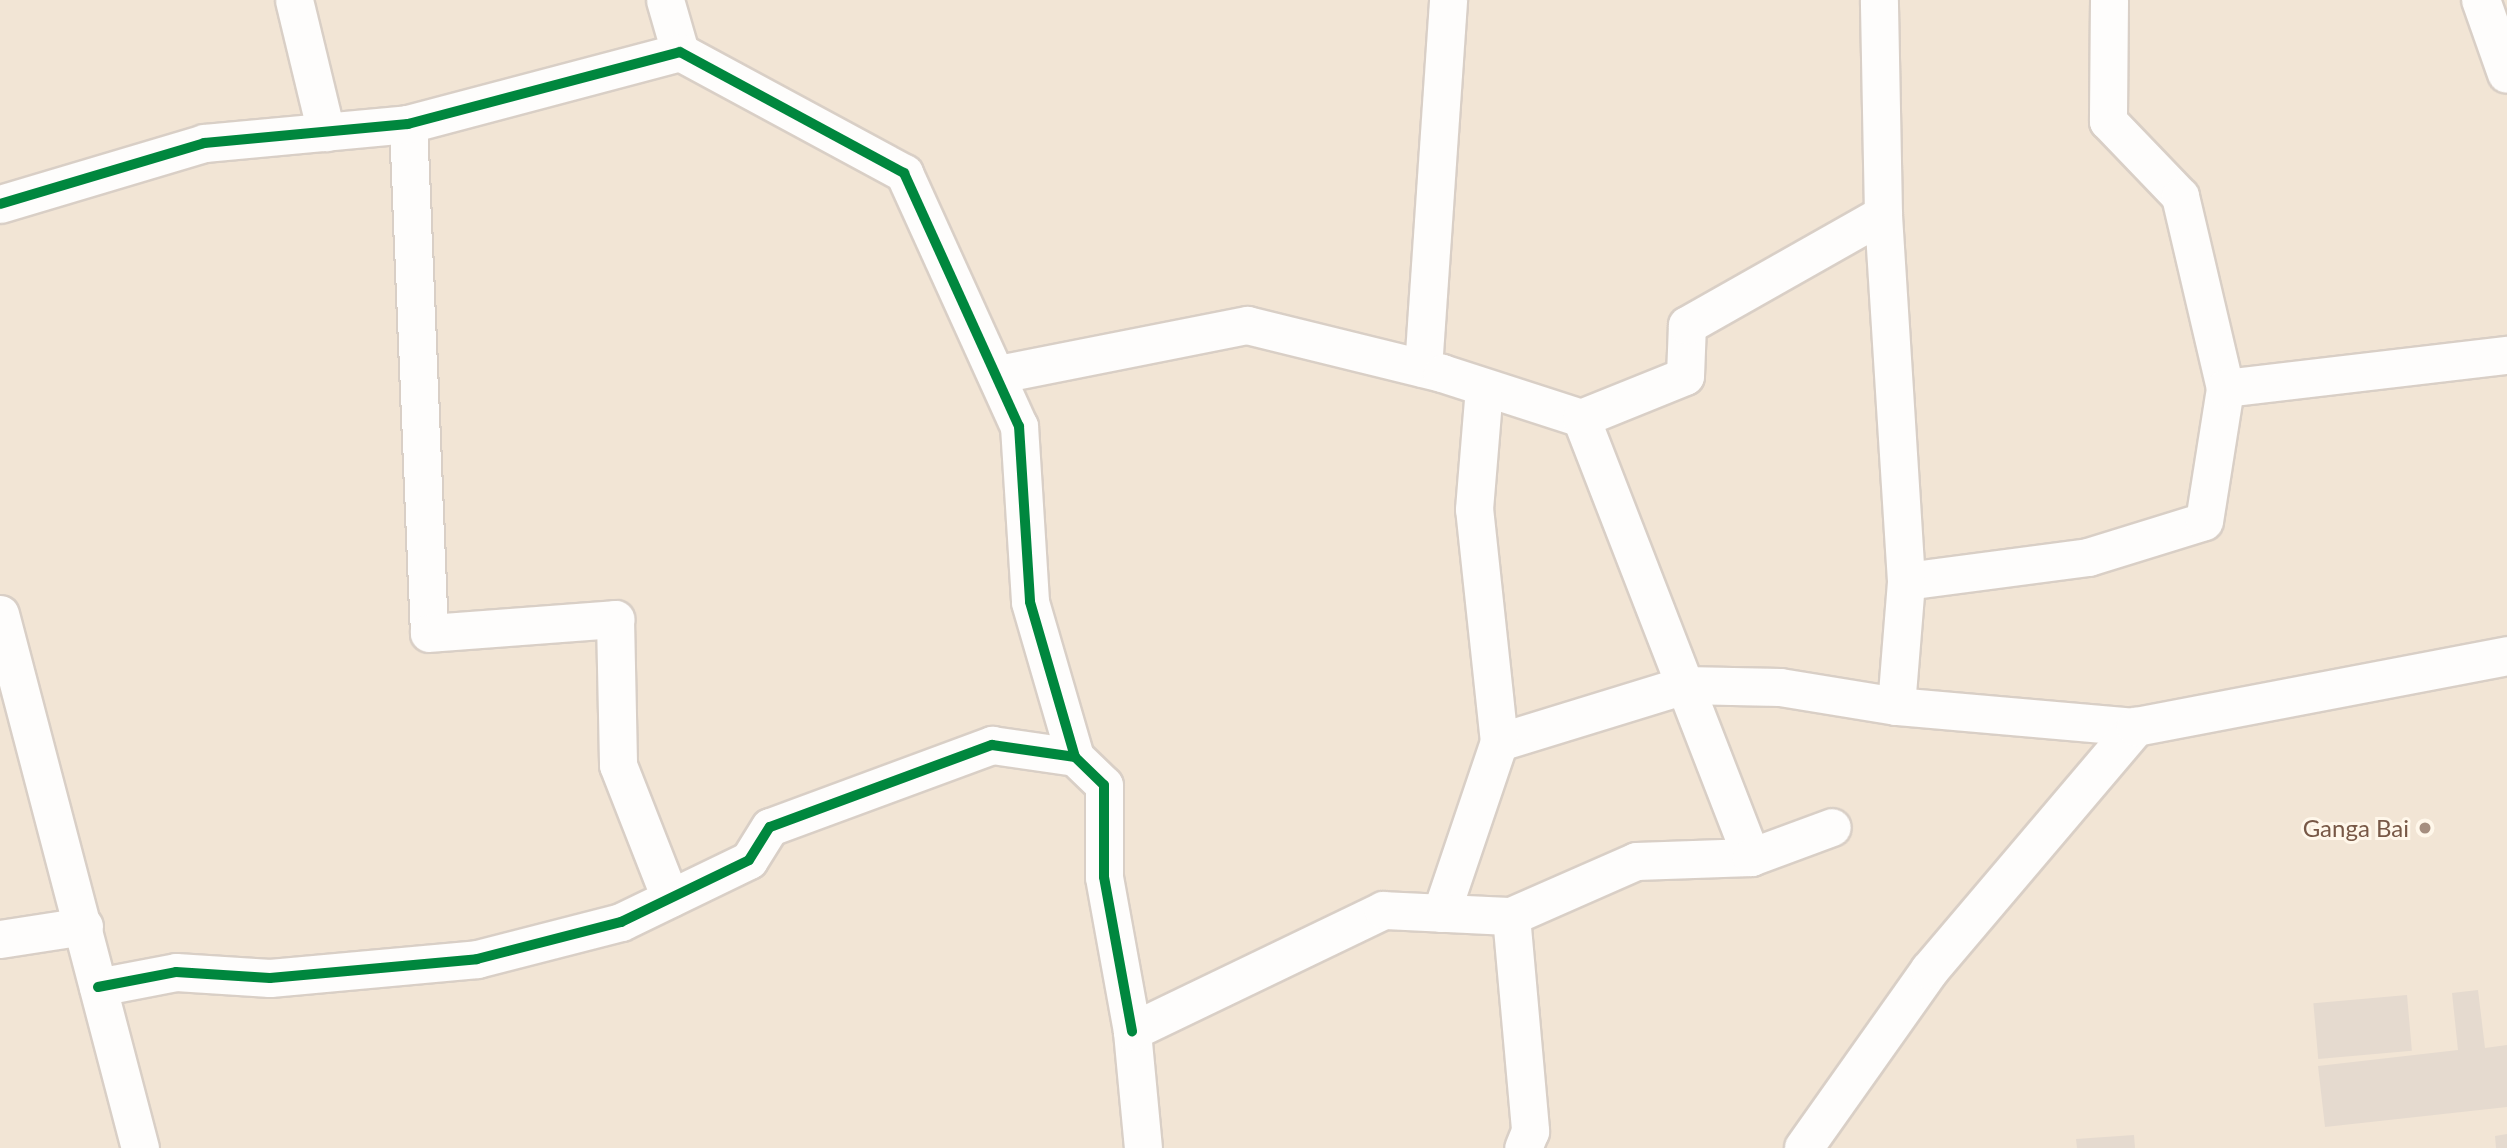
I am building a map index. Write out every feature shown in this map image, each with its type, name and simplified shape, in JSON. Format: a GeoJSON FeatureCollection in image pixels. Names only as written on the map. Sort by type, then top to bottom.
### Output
{"type":"FeatureCollection","features":[{"type":"Feature","properties":{"kind":"street"},"geometry":{"type":"LineString","coordinates":[[294,0],[326,132]]}},
{"type":"Feature","properties":{"kind":"street"},"geometry":{"type":"LineString","coordinates":[[665,0],[680,52]]}},
{"type":"Feature","properties":{"kind":"street"},"geometry":{"type":"LineString","coordinates":[[1423,368],[1448,0]]}},
{"type":"Feature","properties":{"kind":"street"},"geometry":{"type":"LineString","coordinates":[[1879,0],[1883,214],[1906,581],[1895,706]]}},
{"type":"Feature","properties":{"kind":"street"},"geometry":{"type":"LineString","coordinates":[[1906,581],[2088,557],[2204,521],[2225,388],[2180,196],[2108,121],[2109,0]]}},
{"type":"Feature","properties":{"kind":"street"},"geometry":{"type":"LineString","coordinates":[[2481,0],[2507,74]]}},
{"type":"Feature","properties":{"kind":"street"},"geometry":{"type":"LineString","coordinates":[[0,204],[204,143],[408,124],[680,52],[905,173],[999,374],[1018,426],[1030,602],[1075,757],[1104,785],[1104,877],[1132,1031],[1143,1148]]}},
{"type":"Feature","properties":{"kind":"street"},"geometry":{"type":"LineString","coordinates":[[408,124],[429,633],[615,619],[618,765],[670,898]]}},
{"type":"Feature","properties":{"kind":"street"},"geometry":{"type":"LineString","coordinates":[[999,374],[1247,325],[1423,368],[1581,418],[1685,376],[1687,325],[1883,214]]}},
{"type":"Feature","properties":{"kind":"street"},"geometry":{"type":"LineString","coordinates":[[2225,388],[2507,355]]}},
{"type":"Feature","properties":{"kind":"street"},"geometry":{"type":"LineString","coordinates":[[1441,913],[1500,742],[1474,509],[1484,387]]}},
{"type":"Feature","properties":{"kind":"street"},"geometry":{"type":"LineString","coordinates":[[1581,418],[1751,857]]}},
{"type":"Feature","properties":{"kind":"street"},"geometry":{"type":"LineString","coordinates":[[0,614],[141,1148]]}},
{"type":"Feature","properties":{"kind":"street"},"geometry":{"type":"LineString","coordinates":[[1500,742],[1684,685],[1780,687],[1895,706],[2136,727],[2507,656]]}},
{"type":"Feature","properties":{"kind":"street"},"geometry":{"type":"LineString","coordinates":[[1804,1148],[1930,970],[2136,727]]}},
{"type":"Feature","properties":{"kind":"street"},"geometry":{"type":"LineString","coordinates":[[99,987],[176,972],[271,978],[477,959],[621,922],[749,860],[770,827],[992,745],[1075,757]]}},
{"type":"Feature","properties":{"kind":"street"},"geometry":{"type":"LineString","coordinates":[[1132,1031],[1383,910],[1511,916],[1636,861],[1751,857],[1832,827]]}},
{"type":"Feature","properties":{"kind":"street"},"geometry":{"type":"LineString","coordinates":[[1511,916],[1530,1131],[1523,1148]]}},
{"type":"Feature","properties":{"kind":"street"},"geometry":{"type":"LineString","coordinates":[[0,939],[84,926]]}},
{"type":"Feature","properties":{"kind":"shaded area"},"geometry":{"type":"Polygon","coordinates":[[[0,0],[2507,0],[2507,1148],[0,1148],[0,0]]]}},
{"type":"Feature","properties":{"kind":"building"},"geometry":{"type":"Polygon","coordinates":[[[2478,990],[2485,1048],[2507,1045],[2507,1107],[2325,1127],[2318,1066],[2458,1050],[2452,993],[2478,990]]]}},
{"type":"Feature","properties":{"kind":"building"},"geometry":{"type":"Polygon","coordinates":[[[2407,995],[2412,1051],[2318,1059],[2313,1003],[2407,995]]]}},
{"type":"Feature","properties":{"kind":"building"},"geometry":{"type":"Polygon","coordinates":[[[2507,1134],[2507,1148],[2496,1148],[2495,1136],[2507,1134]]]}},
{"type":"Feature","properties":{"kind":"building"},"geometry":{"type":"Polygon","coordinates":[[[2134,1135],[2135,1148],[2077,1148],[2076,1139],[2134,1135]]]}},
{"type":"Feature","properties":{"kind":"cycle path"},"geometry":{"type":"LineString","coordinates":[[0,204],[204,143],[408,124],[680,52],[904,173],[1019,426],[1030,602],[1075,757]]}},
{"type":"Feature","properties":{"kind":"cycle path"},"geometry":{"type":"LineString","coordinates":[[98,987],[176,972],[270,978],[477,959],[621,922],[749,860],[770,827],[992,745],[1075,757],[1104,785],[1104,877],[1132,1031]]}},
{"type":"Feature","properties":{"kind":"place","name":"Ganga Bai"},"geometry":{"type":"Point","coordinates":[2425,828]}}]}
